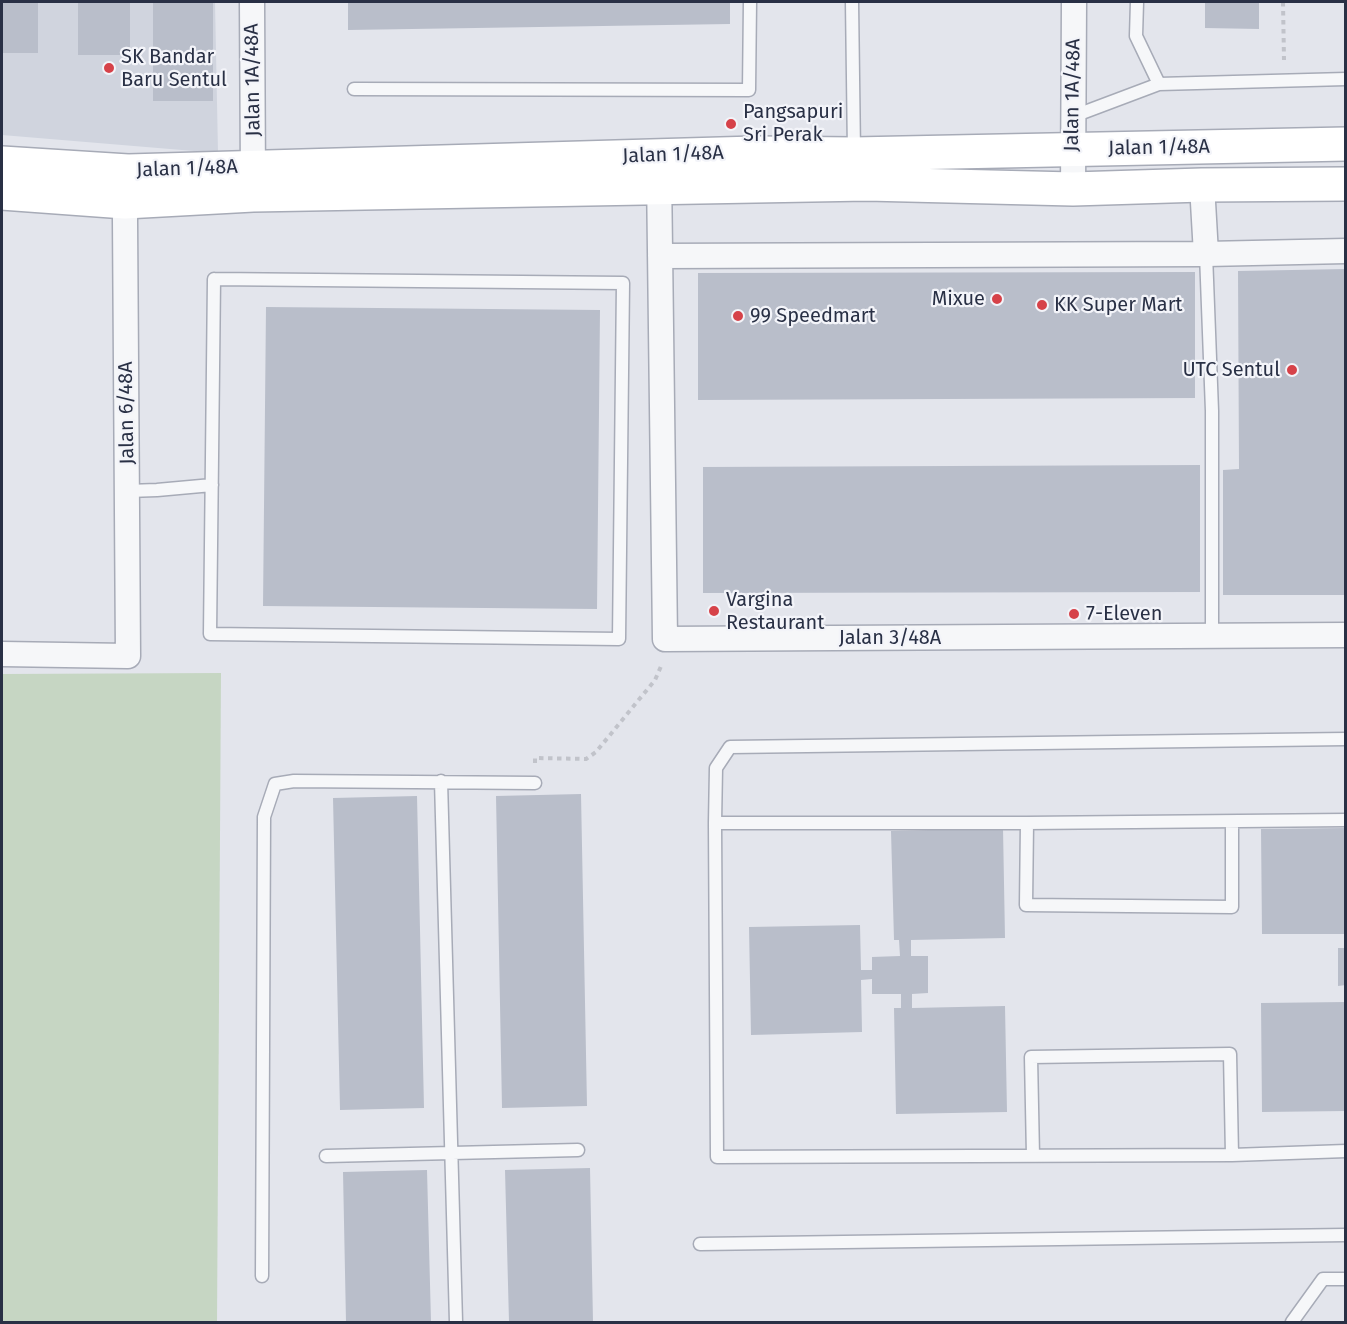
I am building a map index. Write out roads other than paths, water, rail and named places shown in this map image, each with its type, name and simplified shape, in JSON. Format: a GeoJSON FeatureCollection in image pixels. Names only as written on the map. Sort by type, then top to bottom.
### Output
{"type":"FeatureCollection","features":[{"type":"Feature","properties":{"kind":"main road","name":"Jalan 1/48A"},"geometry":{"type":"LineString","coordinates":[[659,172],[755,153],[854,154],[1346,144]]}},
{"type":"Feature","properties":{"kind":"main road","name":"Jalan 1/48A"},"geometry":{"type":"LineString","coordinates":[[2,163],[126,186]]}},
{"type":"Feature","properties":{"kind":"main road","name":"Jalan 1/48A"},"geometry":{"type":"LineString","coordinates":[[2,194],[253,181],[659,172],[867,184],[1073,189],[1346,184]]}},
{"type":"Feature","properties":{"kind":"street","name":"Jalan 1A/48A"},"geometry":{"type":"LineString","coordinates":[[252,2],[253,181]]}},
{"type":"Feature","properties":{"kind":"street","name":"Jalan 1A/48A"},"geometry":{"type":"LineString","coordinates":[[1073,189],[1074,2]]}},
{"type":"Feature","properties":{"kind":"street"},"geometry":{"type":"LineString","coordinates":[[659,172],[660,256],[1206,254],[1346,251]]}},
{"type":"Feature","properties":{"kind":"street"},"geometry":{"type":"LineString","coordinates":[[1202,185],[1206,254]]}},
{"type":"Feature","properties":{"kind":"street","name":"Jalan 6/48A"},"geometry":{"type":"LineString","coordinates":[[2,654],[128,656],[126,186]]}},
{"type":"Feature","properties":{"kind":"street","name":"Jalan 3/48A"},"geometry":{"type":"LineString","coordinates":[[660,256],[665,639],[1346,635]]}},
{"type":"Feature","properties":{"kind":"lane"},"geometry":{"type":"LineString","coordinates":[[354,89],[749,90],[750,2]]}},
{"type":"Feature","properties":{"kind":"lane"},"geometry":{"type":"LineString","coordinates":[[852,2],[854,154]]}},
{"type":"Feature","properties":{"kind":"lane"},"geometry":{"type":"LineString","coordinates":[[1137,2],[1136,36],[1159,84]]}},
{"type":"Feature","properties":{"kind":"lane"},"geometry":{"type":"LineString","coordinates":[[1074,116],[1159,84],[1346,79]]}},
{"type":"Feature","properties":{"kind":"lane"},"geometry":{"type":"LineString","coordinates":[[1206,254],[1212,411],[1212,636]]}},
{"type":"Feature","properties":{"kind":"lane"},"geometry":{"type":"LineString","coordinates":[[214,279],[623,283],[619,639],[210,634],[212,485],[214,279]]}},
{"type":"Feature","properties":{"kind":"lane"},"geometry":{"type":"LineString","coordinates":[[128,491],[212,485]]}},
{"type":"Feature","properties":{"kind":"lane"},"geometry":{"type":"LineString","coordinates":[[1346,740],[730,747],[716,768],[715,823],[717,1157],[1232,1155],[1346,1151]]}},
{"type":"Feature","properties":{"kind":"lane"},"geometry":{"type":"LineString","coordinates":[[262,1276],[264,817],[275,784],[294,781],[534,783]]}},
{"type":"Feature","properties":{"kind":"lane"},"geometry":{"type":"LineString","coordinates":[[441,781],[456,1323]]}},
{"type":"Feature","properties":{"kind":"lane"},"geometry":{"type":"LineString","coordinates":[[715,823],[1346,820]]}},
{"type":"Feature","properties":{"kind":"lane"},"geometry":{"type":"LineString","coordinates":[[1027,823],[1026,905],[1232,908],[1232,822]]}},
{"type":"Feature","properties":{"kind":"lane"},"geometry":{"type":"LineString","coordinates":[[1033,1156],[1031,1057],[1230,1054],[1232,1155]]}},
{"type":"Feature","properties":{"kind":"lane"},"geometry":{"type":"LineString","coordinates":[[326,1156],[578,1150]]}},
{"type":"Feature","properties":{"kind":"lane"},"geometry":{"type":"LineString","coordinates":[[700,1244],[1346,1235]]}},
{"type":"Feature","properties":{"kind":"lane"},"geometry":{"type":"LineString","coordinates":[[1292,1323],[1323,1279],[1346,1279]]}},
{"type":"Feature","properties":{"kind":"place","name":"SK Bandar Baru Sentul"},"geometry":{"type":"Point","coordinates":[109,68]}},
{"type":"Feature","properties":{"kind":"place","name":"Pangsapuri Sri Perak"},"geometry":{"type":"Point","coordinates":[731,124]}},
{"type":"Feature","properties":{"kind":"place","name":"Mixue"},"geometry":{"type":"Point","coordinates":[997,299]}},
{"type":"Feature","properties":{"kind":"place","name":"KK Super Mart"},"geometry":{"type":"Point","coordinates":[1042,305]}},
{"type":"Feature","properties":{"kind":"place","name":"99 Speedmart"},"geometry":{"type":"Point","coordinates":[738,316]}},
{"type":"Feature","properties":{"kind":"place","name":"UTC Sentul"},"geometry":{"type":"Point","coordinates":[1292,370]}},
{"type":"Feature","properties":{"kind":"place","name":"Vargina Restaurant"},"geometry":{"type":"Point","coordinates":[714,611]}},
{"type":"Feature","properties":{"kind":"place","name":"7-Eleven"},"geometry":{"type":"Point","coordinates":[1074,614]}}]}
